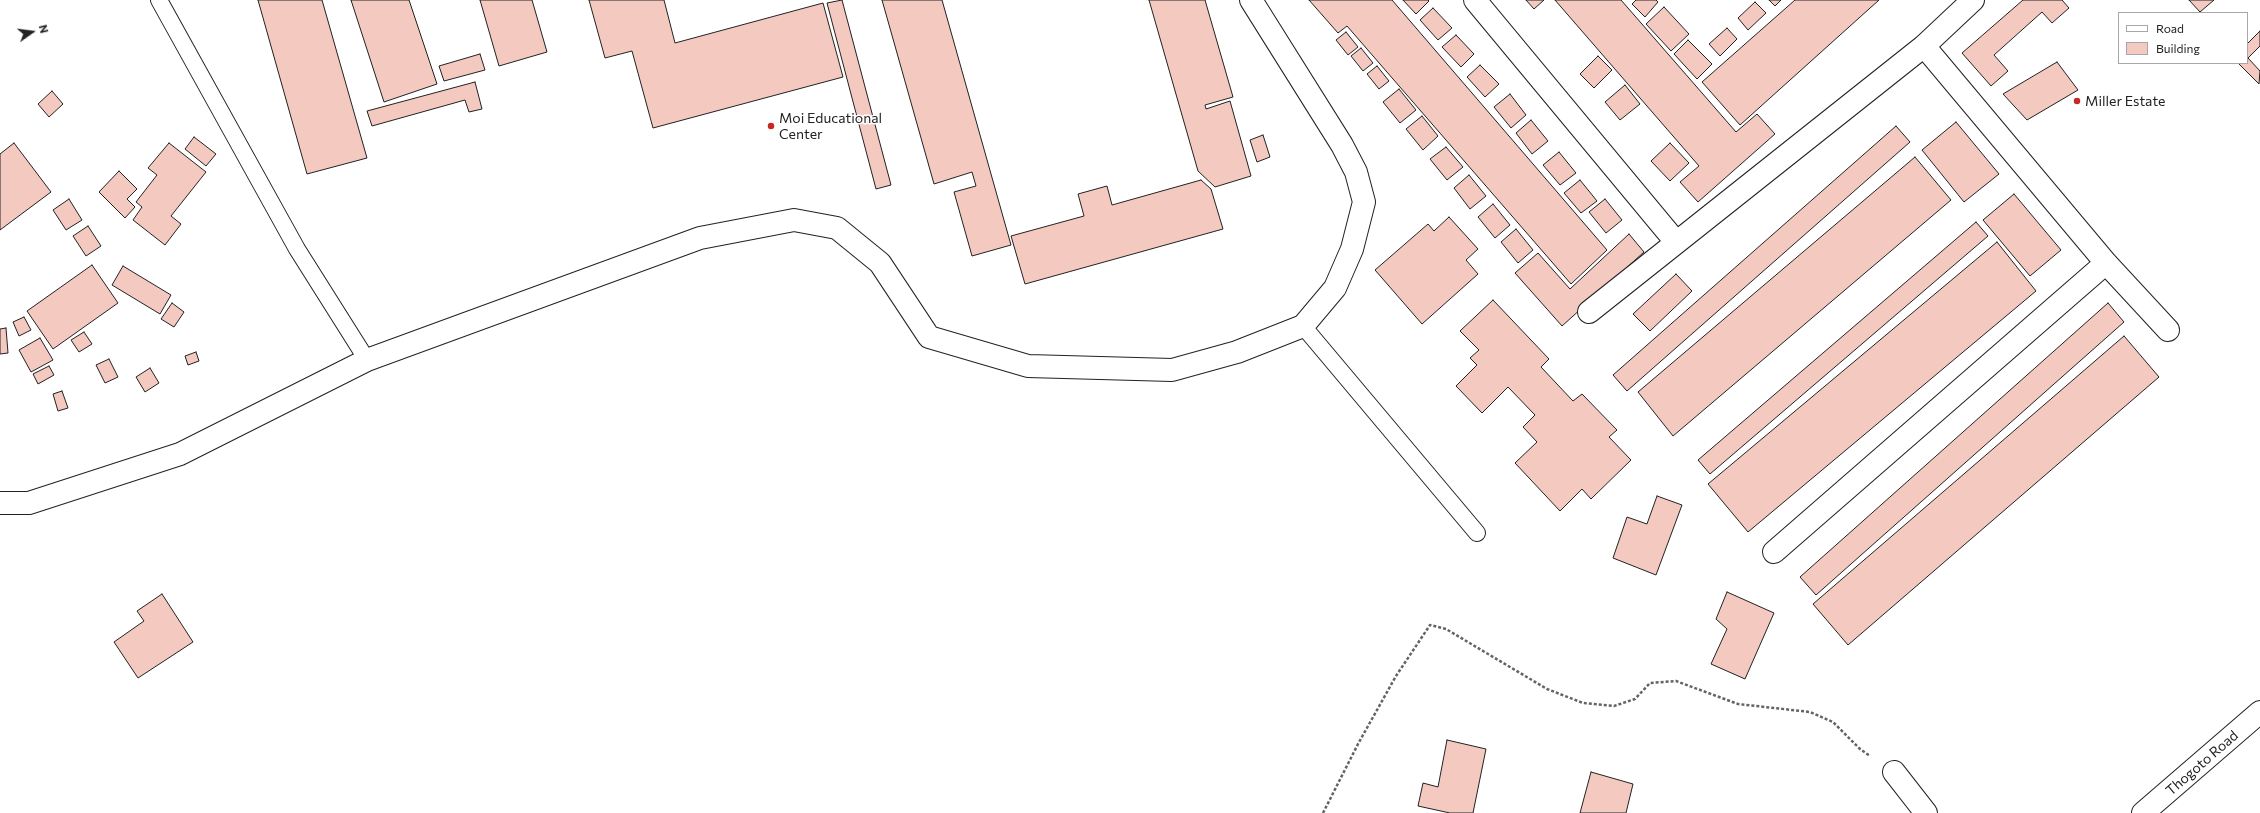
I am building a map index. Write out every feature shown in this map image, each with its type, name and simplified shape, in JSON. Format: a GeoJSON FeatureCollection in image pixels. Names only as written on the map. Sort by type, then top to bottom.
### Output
{"type":"FeatureCollection","features":[{"type":"Feature","properties":{"kind":"street"},"geometry":{"type":"LineString","coordinates":[[0,503],[29,503],[180,454],[367,360],[700,238],[794,220],[837,228],[880,264],[929,336],[1028,366],[1172,370],[1237,352],[1303,326],[1335,288],[1352,249],[1364,202],[1356,172],[1342,145],[1251,0]]}},
{"type":"Feature","properties":{"kind":"street"},"geometry":{"type":"LineString","coordinates":[[1475,0],[1676,242]]}},
{"type":"Feature","properties":{"kind":"street"},"geometry":{"type":"LineString","coordinates":[[1590,312],[1924,46],[1973,0]]}},
{"type":"Feature","properties":{"kind":"street"},"geometry":{"type":"LineString","coordinates":[[1924,46],[2106,263],[2168,330]]}},
{"type":"Feature","properties":{"kind":"street"},"geometry":{"type":"LineString","coordinates":[[1774,552],[2106,263]]}},
{"type":"Feature","properties":{"kind":"street","name":"Thogoto Road"},"geometry":{"type":"LineString","coordinates":[[2143,813],[2260,712]]}},
{"type":"Feature","properties":{"kind":"street"},"geometry":{"type":"LineString","coordinates":[[1894,772],[1926,813]]}},
{"type":"Feature","properties":{"kind":"lane"},"geometry":{"type":"LineString","coordinates":[[159,0],[296,249],[367,360]]}},
{"type":"Feature","properties":{"kind":"lane"},"geometry":{"type":"LineString","coordinates":[[1303,326],[1477,533]]}},
{"type":"Feature","properties":{"kind":"path"},"geometry":{"type":"LineString","coordinates":[[1323,813],[1396,676],[1430,625],[1446,629],[1548,689],[1583,703],[1614,706],[1635,699],[1650,683],[1676,681],[1738,704],[1810,712],[1833,722],[1860,749],[1894,772]]}},
{"type":"Feature","properties":{"kind":"building"},"geometry":{"type":"Polygon","coordinates":[[[258,0],[322,0],[367,158],[307,174],[258,0]]]}},
{"type":"Feature","properties":{"kind":"building"},"geometry":{"type":"Polygon","coordinates":[[[351,0],[409,0],[437,84],[384,102],[351,0]]]}},
{"type":"Feature","properties":{"kind":"building"},"geometry":{"type":"Polygon","coordinates":[[[480,0],[532,0],[547,52],[499,66],[480,0]]]}},
{"type":"Feature","properties":{"kind":"building"},"geometry":{"type":"Polygon","coordinates":[[[589,0],[664,0],[675,43],[823,3],[843,77],[653,128],[632,51],[605,58],[589,0]]]}},
{"type":"Feature","properties":{"kind":"building"},"geometry":{"type":"Polygon","coordinates":[[[842,0],[891,185],[876,189],[827,3],[842,0]]]}},
{"type":"Feature","properties":{"kind":"building"},"geometry":{"type":"Polygon","coordinates":[[[882,0],[942,0],[1011,245],[972,256],[954,192],[976,186],[972,172],[934,184],[882,0]]]}},
{"type":"Feature","properties":{"kind":"building"},"geometry":{"type":"Polygon","coordinates":[[[1149,0],[1205,0],[1233,97],[1205,105],[1206,109],[1230,101],[1251,176],[1215,187],[1198,171],[1149,0]]]}},
{"type":"Feature","properties":{"kind":"building"},"geometry":{"type":"Polygon","coordinates":[[[1309,0],[1392,0],[1607,250],[1571,284],[1347,26],[1338,33],[1309,0]]]}},
{"type":"Feature","properties":{"kind":"building"},"geometry":{"type":"Polygon","coordinates":[[[1403,0],[1428,0],[1429,1],[1416,14],[1403,0]]]}},
{"type":"Feature","properties":{"kind":"building"},"geometry":{"type":"Polygon","coordinates":[[[1526,0],[1544,0],[1534,9],[1526,0]]]}},
{"type":"Feature","properties":{"kind":"building"},"geometry":{"type":"Polygon","coordinates":[[[1555,0],[1621,0],[1736,132],[1757,114],[1775,134],[1698,202],[1680,182],[1699,166],[1555,0]]]}},
{"type":"Feature","properties":{"kind":"building"},"geometry":{"type":"Polygon","coordinates":[[[1636,0],[1656,0],[1658,2],[1645,17],[1632,4],[1636,0]]]}},
{"type":"Feature","properties":{"kind":"building"},"geometry":{"type":"Polygon","coordinates":[[[1769,0],[1781,0],[1775,6],[1769,0]]]}},
{"type":"Feature","properties":{"kind":"building"},"geometry":{"type":"Polygon","coordinates":[[[1795,0],[1879,0],[1740,125],[1702,82],[1795,0]]]}},
{"type":"Feature","properties":{"kind":"building"},"geometry":{"type":"Polygon","coordinates":[[[2023,0],[2062,0],[2069,8],[2052,23],[2042,12],[1994,55],[2008,71],[1991,86],[1962,53],[2023,0]]]}},
{"type":"Feature","properties":{"kind":"building"},"geometry":{"type":"Polygon","coordinates":[[[2189,0],[2214,0],[2200,12],[2189,0]]]}},
{"type":"Feature","properties":{"kind":"building"},"geometry":{"type":"Polygon","coordinates":[[[1755,2],[1766,13],[1748,30],[1738,18],[1755,2]]]}},
{"type":"Feature","properties":{"kind":"building"},"geometry":{"type":"Polygon","coordinates":[[[1664,7],[1689,34],[1671,51],[1646,24],[1664,7]]]}},
{"type":"Feature","properties":{"kind":"building"},"geometry":{"type":"Polygon","coordinates":[[[1433,8],[1452,28],[1438,40],[1420,20],[1433,8]]]}},
{"type":"Feature","properties":{"kind":"building"},"geometry":{"type":"Polygon","coordinates":[[[1727,28],[1737,39],[1720,56],[1709,44],[1727,28]]]}},
{"type":"Feature","properties":{"kind":"building"},"geometry":{"type":"Polygon","coordinates":[[[2260,31],[2260,46],[2248,58],[2248,43],[2260,31]]]}},
{"type":"Feature","properties":{"kind":"building"},"geometry":{"type":"Polygon","coordinates":[[[1346,32],[1358,47],[1348,55],[1336,40],[1346,32]]]}},
{"type":"Feature","properties":{"kind":"building"},"geometry":{"type":"Polygon","coordinates":[[[1456,35],[1474,54],[1461,67],[1442,47],[1456,35]]]}},
{"type":"Feature","properties":{"kind":"building"},"geometry":{"type":"Polygon","coordinates":[[[1688,40],[1712,64],[1697,79],[1674,54],[1688,40]]]}},
{"type":"Feature","properties":{"kind":"building"},"geometry":{"type":"Polygon","coordinates":[[[1361,48],[1373,63],[1363,71],[1351,56],[1361,48]]]}},
{"type":"Feature","properties":{"kind":"building"},"geometry":{"type":"Polygon","coordinates":[[[480,54],[485,70],[444,81],[439,66],[480,54]]]}},
{"type":"Feature","properties":{"kind":"building"},"geometry":{"type":"Polygon","coordinates":[[[1598,56],[1612,70],[1594,88],[1580,74],[1598,56]]]}},
{"type":"Feature","properties":{"kind":"building"},"geometry":{"type":"Polygon","coordinates":[[[2248,58],[2260,71],[2259,84],[2239,64],[2248,64],[2248,58]]]}},
{"type":"Feature","properties":{"kind":"building"},"geometry":{"type":"Polygon","coordinates":[[[2057,62],[2078,90],[2027,120],[2003,94],[2057,62]]]}},
{"type":"Feature","properties":{"kind":"building"},"geometry":{"type":"Polygon","coordinates":[[[1480,65],[1499,84],[1485,97],[1467,77],[1480,65]]]}},
{"type":"Feature","properties":{"kind":"building"},"geometry":{"type":"Polygon","coordinates":[[[1377,66],[1389,81],[1379,89],[1367,74],[1377,66]]]}},
{"type":"Feature","properties":{"kind":"building"},"geometry":{"type":"Polygon","coordinates":[[[475,82],[482,109],[469,112],[465,100],[372,126],[367,111],[475,82]]]}},
{"type":"Feature","properties":{"kind":"building"},"geometry":{"type":"Polygon","coordinates":[[[1625,85],[1640,104],[1620,120],[1605,102],[1625,85]]]}},
{"type":"Feature","properties":{"kind":"building"},"geometry":{"type":"Polygon","coordinates":[[[1399,89],[1416,110],[1400,123],[1383,102],[1399,89]]]}},
{"type":"Feature","properties":{"kind":"building"},"geometry":{"type":"Polygon","coordinates":[[[52,91],[63,104],[49,117],[38,104],[52,91]]]}},
{"type":"Feature","properties":{"kind":"building"},"geometry":{"type":"Polygon","coordinates":[[[1510,94],[1526,115],[1511,128],[1494,107],[1510,94]]]}},
{"type":"Feature","properties":{"kind":"building"},"geometry":{"type":"Polygon","coordinates":[[[1422,116],[1438,136],[1423,150],[1406,129],[1422,116]]]}},
{"type":"Feature","properties":{"kind":"building"},"geometry":{"type":"Polygon","coordinates":[[[1531,120],[1548,141],[1532,154],[1516,133],[1531,120]]]}},
{"type":"Feature","properties":{"kind":"building"},"geometry":{"type":"Polygon","coordinates":[[[1956,122],[1999,174],[1964,202],[1922,150],[1956,122]]]}},
{"type":"Feature","properties":{"kind":"building"},"geometry":{"type":"Polygon","coordinates":[[[1896,126],[1910,142],[1627,391],[1613,375],[1896,126]]]}},
{"type":"Feature","properties":{"kind":"building"},"geometry":{"type":"Polygon","coordinates":[[[1263,135],[1270,157],[1257,162],[1250,140],[1263,135]]]}},
{"type":"Feature","properties":{"kind":"building"},"geometry":{"type":"Polygon","coordinates":[[[194,137],[216,154],[206,166],[185,149],[194,137]]]}},
{"type":"Feature","properties":{"kind":"building"},"geometry":{"type":"Polygon","coordinates":[[[14,143],[51,192],[0,230],[0,154],[14,143]]]}},
{"type":"Feature","properties":{"kind":"building"},"geometry":{"type":"Polygon","coordinates":[[[169,143],[206,172],[171,216],[181,224],[165,245],[133,220],[142,207],[136,202],[157,175],[148,168],[169,143]]]}},
{"type":"Feature","properties":{"kind":"building"},"geometry":{"type":"Polygon","coordinates":[[[1670,143],[1689,163],[1670,181],[1651,161],[1670,143]]]}},
{"type":"Feature","properties":{"kind":"building"},"geometry":{"type":"Polygon","coordinates":[[[1446,147],[1463,167],[1447,180],[1430,159],[1446,147]]]}},
{"type":"Feature","properties":{"kind":"building"},"geometry":{"type":"Polygon","coordinates":[[[1559,152],[1576,173],[1560,185],[1543,165],[1559,152]]]}},
{"type":"Feature","properties":{"kind":"building"},"geometry":{"type":"Polygon","coordinates":[[[1915,157],[1951,200],[1673,436],[1638,392],[1915,157]]]}},
{"type":"Feature","properties":{"kind":"building"},"geometry":{"type":"Polygon","coordinates":[[[119,171],[137,189],[127,199],[135,207],[125,218],[99,192],[119,171]]]}},
{"type":"Feature","properties":{"kind":"building"},"geometry":{"type":"Polygon","coordinates":[[[1469,175],[1486,196],[1470,209],[1454,188],[1469,175]]]}},
{"type":"Feature","properties":{"kind":"building"},"geometry":{"type":"Polygon","coordinates":[[[1201,180],[1211,189],[1223,229],[1025,284],[1011,236],[1084,216],[1078,194],[1107,186],[1112,205],[1201,180]]]}},
{"type":"Feature","properties":{"kind":"building"},"geometry":{"type":"Polygon","coordinates":[[[1580,180],[1597,201],[1581,213],[1564,193],[1580,180]]]}},
{"type":"Feature","properties":{"kind":"building"},"geometry":{"type":"Polygon","coordinates":[[[2014,194],[2061,250],[2030,276],[1983,220],[2014,194]]]}},
{"type":"Feature","properties":{"kind":"building"},"geometry":{"type":"Polygon","coordinates":[[[69,199],[82,220],[66,230],[53,210],[69,199]]]}},
{"type":"Feature","properties":{"kind":"building"},"geometry":{"type":"Polygon","coordinates":[[[1605,199],[1622,220],[1606,233],[1589,212],[1605,199]]]}},
{"type":"Feature","properties":{"kind":"building"},"geometry":{"type":"Polygon","coordinates":[[[1493,204],[1510,225],[1495,238],[1478,217],[1493,204]]]}},
{"type":"Feature","properties":{"kind":"building"},"geometry":{"type":"Polygon","coordinates":[[[1449,217],[1478,249],[1466,260],[1478,274],[1422,324],[1375,270],[1428,224],[1434,231],[1449,217]]]}},
{"type":"Feature","properties":{"kind":"building"},"geometry":{"type":"Polygon","coordinates":[[[1976,222],[1988,236],[1710,474],[1698,460],[1976,222]]]}},
{"type":"Feature","properties":{"kind":"building"},"geometry":{"type":"Polygon","coordinates":[[[88,226],[101,246],[86,256],[73,236],[88,226]]]}},
{"type":"Feature","properties":{"kind":"building"},"geometry":{"type":"Polygon","coordinates":[[[1516,229],[1533,250],[1518,263],[1501,242],[1516,229]]]}},
{"type":"Feature","properties":{"kind":"building"},"geometry":{"type":"Polygon","coordinates":[[[1629,234],[1644,252],[1562,326],[1515,273],[1538,253],[1570,289],[1629,234]]]}},
{"type":"Feature","properties":{"kind":"building"},"geometry":{"type":"Polygon","coordinates":[[[1997,242],[2036,291],[1748,532],[1708,484],[1997,242]]]}},
{"type":"Feature","properties":{"kind":"building"},"geometry":{"type":"Polygon","coordinates":[[[92,265],[118,303],[53,349],[27,311],[92,265]]]}},
{"type":"Feature","properties":{"kind":"building"},"geometry":{"type":"Polygon","coordinates":[[[123,266],[171,295],[160,314],[112,285],[123,266]]]}},
{"type":"Feature","properties":{"kind":"building"},"geometry":{"type":"Polygon","coordinates":[[[1676,274],[1692,291],[1650,331],[1633,314],[1676,274]]]}},
{"type":"Feature","properties":{"kind":"building"},"geometry":{"type":"Polygon","coordinates":[[[1493,300],[1549,359],[1541,367],[1573,401],[1582,394],[1617,430],[1609,437],[1631,460],[1591,499],[1582,489],[1560,511],[1515,463],[1537,442],[1523,427],[1535,415],[1508,387],[1482,413],[1456,386],[1477,365],[1470,358],[1479,350],[1460,331],[1493,300]]]}},
{"type":"Feature","properties":{"kind":"building"},"geometry":{"type":"Polygon","coordinates":[[[172,303],[184,312],[174,327],[161,319],[172,303]]]}},
{"type":"Feature","properties":{"kind":"building"},"geometry":{"type":"Polygon","coordinates":[[[2108,303],[2124,322],[1816,595],[1800,577],[2108,303]]]}},
{"type":"Feature","properties":{"kind":"building"},"geometry":{"type":"Polygon","coordinates":[[[24,317],[31,330],[19,336],[13,322],[24,317]]]}},
{"type":"Feature","properties":{"kind":"building"},"geometry":{"type":"Polygon","coordinates":[[[6,328],[8,353],[0,354],[0,329],[6,328]]]}},
{"type":"Feature","properties":{"kind":"building"},"geometry":{"type":"Polygon","coordinates":[[[84,332],[92,344],[79,352],[71,340],[84,332]]]}},
{"type":"Feature","properties":{"kind":"building"},"geometry":{"type":"Polygon","coordinates":[[[2124,336],[2159,377],[1848,645],[1813,604],[2124,336]]]}},
{"type":"Feature","properties":{"kind":"building"},"geometry":{"type":"Polygon","coordinates":[[[40,338],[53,360],[31,372],[19,350],[40,338]]]}},
{"type":"Feature","properties":{"kind":"building"},"geometry":{"type":"Polygon","coordinates":[[[196,352],[199,361],[188,365],[185,356],[196,352]]]}},
{"type":"Feature","properties":{"kind":"building"},"geometry":{"type":"Polygon","coordinates":[[[109,359],[118,377],[105,383],[96,365],[109,359]]]}},
{"type":"Feature","properties":{"kind":"building"},"geometry":{"type":"Polygon","coordinates":[[[49,366],[54,375],[38,384],[33,374],[49,366]]]}},
{"type":"Feature","properties":{"kind":"building"},"geometry":{"type":"Polygon","coordinates":[[[150,368],[159,383],[145,392],[136,377],[150,368]]]}},
{"type":"Feature","properties":{"kind":"building"},"geometry":{"type":"Polygon","coordinates":[[[62,391],[68,408],[58,411],[53,394],[62,391]]]}},
{"type":"Feature","properties":{"kind":"building"},"geometry":{"type":"Polygon","coordinates":[[[1657,496],[1682,505],[1656,575],[1613,558],[1627,517],[1647,524],[1657,496]]]}},
{"type":"Feature","properties":{"kind":"building"},"geometry":{"type":"Polygon","coordinates":[[[1727,592],[1774,613],[1745,679],[1711,664],[1727,629],[1716,619],[1727,592]]]}},
{"type":"Feature","properties":{"kind":"building"},"geometry":{"type":"Polygon","coordinates":[[[162,594],[193,642],[138,678],[114,642],[144,621],[137,611],[162,594]]]}},
{"type":"Feature","properties":{"kind":"building"},"geometry":{"type":"Polygon","coordinates":[[[1447,740],[1486,749],[1473,813],[1450,813],[1418,806],[1423,783],[1438,787],[1447,740]]]}},
{"type":"Feature","properties":{"kind":"building"},"geometry":{"type":"Polygon","coordinates":[[[1591,772],[1633,784],[1626,813],[1580,813],[1591,772]]]}},
{"type":"Feature","properties":{"kind":"place","name":"Miller Estate"},"geometry":{"type":"Point","coordinates":[2077,101]}},
{"type":"Feature","properties":{"kind":"place","name":"Moi Educational Center"},"geometry":{"type":"Point","coordinates":[771,126]}}]}
